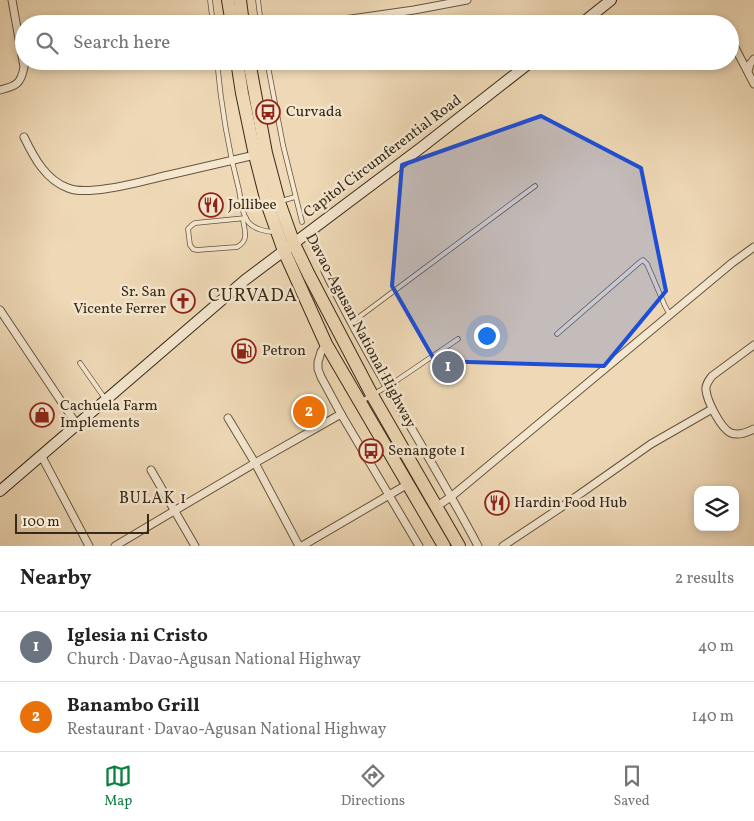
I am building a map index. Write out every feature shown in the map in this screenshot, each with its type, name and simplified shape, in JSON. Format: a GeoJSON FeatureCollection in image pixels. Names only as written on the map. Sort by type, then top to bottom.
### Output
{"type":"FeatureCollection","features":[{"type":"Feature","properties":{"kind":"highway"},"geometry":{"type":"LineString","coordinates":[[228,0],[230,15]]}},
{"type":"Feature","properties":{"kind":"highway"},"geometry":{"type":"LineString","coordinates":[[240,0],[242,15]]}},
{"type":"Feature","properties":{"kind":"highway","name":"Davao-Agusan National Highway"},"geometry":{"type":"LineString","coordinates":[[238,70],[255,155],[268,206],[277,232],[309,275],[372,395],[459,546]]}},
{"type":"Feature","properties":{"kind":"highway","name":"Davao-Agusan National Highway"},"geometry":{"type":"LineString","coordinates":[[251,70],[266,153],[289,247],[326,344],[444,546]]}},
{"type":"Feature","properties":{"kind":"main road"},"geometry":{"type":"LineString","coordinates":[[592,15],[611,0]]}},
{"type":"Feature","properties":{"kind":"main road","name":"Capitol Circumferential Road"},"geometry":{"type":"LineString","coordinates":[[0,491],[245,280],[422,147],[520,70]]}},
{"type":"Feature","properties":{"kind":"street"},"geometry":{"type":"LineString","coordinates":[[12,0],[15,17]]}},
{"type":"Feature","properties":{"kind":"street"},"geometry":{"type":"LineString","coordinates":[[379,15],[467,0]]}},
{"type":"Feature","properties":{"kind":"street"},"geometry":{"type":"LineString","coordinates":[[739,54],[754,84]]}},
{"type":"Feature","properties":{"kind":"street"},"geometry":{"type":"LineString","coordinates":[[748,71],[754,59]]}},
{"type":"Feature","properties":{"kind":"street"},"geometry":{"type":"LineString","coordinates":[[0,90],[12,87],[19,82],[23,70]]}},
{"type":"Feature","properties":{"kind":"street"},"geometry":{"type":"LineString","coordinates":[[24,138],[30,151],[49,177],[60,185],[80,191],[94,191],[132,184],[255,155]]}},
{"type":"Feature","properties":{"kind":"street"},"geometry":{"type":"LineString","coordinates":[[436,507],[452,496],[732,263],[754,247]]}},
{"type":"Feature","properties":{"kind":"street"},"geometry":{"type":"LineString","coordinates":[[325,271],[338,299],[386,387],[452,496],[478,546]]}},
{"type":"Feature","properties":{"kind":"street"},"geometry":{"type":"LineString","coordinates":[[0,310],[77,425]]}},
{"type":"Feature","properties":{"kind":"street"},"geometry":{"type":"LineString","coordinates":[[326,344],[321,352],[318,370],[341,414],[419,546]]}},
{"type":"Feature","properties":{"kind":"street"},"geometry":{"type":"LineString","coordinates":[[754,345],[712,376],[708,381],[706,390],[712,408],[723,428],[731,434],[754,429]]}},
{"type":"Feature","properties":{"kind":"street"},"geometry":{"type":"LineString","coordinates":[[503,546],[651,444],[712,408]]}},
{"type":"Feature","properties":{"kind":"street"},"geometry":{"type":"LineString","coordinates":[[115,546],[341,414]]}},
{"type":"Feature","properties":{"kind":"street"},"geometry":{"type":"LineString","coordinates":[[228,418],[301,546],[408,484]]}},
{"type":"Feature","properties":{"kind":"street"},"geometry":{"type":"LineString","coordinates":[[41,456],[89,546]]}},
{"type":"Feature","properties":{"kind":"street"},"geometry":{"type":"LineString","coordinates":[[151,470],[195,546]]}},
{"type":"Feature","properties":{"kind":"lane"},"geometry":{"type":"LineString","coordinates":[[210,0],[212,15]]}},
{"type":"Feature","properties":{"kind":"lane"},"geometry":{"type":"LineString","coordinates":[[258,0],[260,15]]}},
{"type":"Feature","properties":{"kind":"lane"},"geometry":{"type":"LineString","coordinates":[[218,70],[224,121],[244,218],[246,238],[244,242],[237,246],[197,250],[190,245],[188,229],[195,223],[244,218]]}},
{"type":"Feature","properties":{"kind":"lane"},"geometry":{"type":"LineString","coordinates":[[269,70],[283,145],[302,222]]}},
{"type":"Feature","properties":{"kind":"lane"},"geometry":{"type":"LineString","coordinates":[[351,323],[535,186]]}},
{"type":"Feature","properties":{"kind":"lane"},"geometry":{"type":"LineString","coordinates":[[279,202],[295,197]]}},
{"type":"Feature","properties":{"kind":"lane"},"geometry":{"type":"LineString","coordinates":[[244,218],[256,228],[277,232]]}},
{"type":"Feature","properties":{"kind":"lane"},"geometry":{"type":"LineString","coordinates":[[557,334],[643,260],[648,264],[664,306],[670,315]]}},
{"type":"Feature","properties":{"kind":"lane"},"geometry":{"type":"LineString","coordinates":[[309,275],[325,271]]}},
{"type":"Feature","properties":{"kind":"lane"},"geometry":{"type":"LineString","coordinates":[[325,306],[338,299]]}},
{"type":"Feature","properties":{"kind":"lane"},"geometry":{"type":"LineString","coordinates":[[360,402],[458,339]]}},
{"type":"Feature","properties":{"kind":"lane"},"geometry":{"type":"LineString","coordinates":[[80,362],[106,400]]}},
{"type":"Feature","properties":{"kind":"highlighted area"},"geometry":{"type":"Polygon","coordinates":[[[541,116],[641,168],[666,291],[604,366],[435,361],[392,286],[402,165],[541,116]]]}},
{"type":"Feature","properties":{"kind":"place","name":"Curvada"},"geometry":{"type":"Point","coordinates":[268,112]}},
{"type":"Feature","properties":{"kind":"place","name":"Jollibee"},"geometry":{"type":"Point","coordinates":[211,205]}},
{"type":"Feature","properties":{"kind":"place","name":"Sr. San Vicente Ferrer"},"geometry":{"type":"Point","coordinates":[183,301]}},
{"type":"Feature","properties":{"kind":"place","name":"Petron"},"geometry":{"type":"Point","coordinates":[244,351]}},
{"type":"Feature","properties":{"kind":"place","name":"Iglesia ni Cristo"},"geometry":{"type":"Point","coordinates":[448,367]}},
{"type":"Feature","properties":{"kind":"place","name":"Banambo Grill"},"geometry":{"type":"Point","coordinates":[309,412]}},
{"type":"Feature","properties":{"kind":"place","name":"Cachuela Farm Implements"},"geometry":{"type":"Point","coordinates":[42,415]}},
{"type":"Feature","properties":{"kind":"place","name":"Senangote 1"},"geometry":{"type":"Point","coordinates":[371,451]}},
{"type":"Feature","properties":{"kind":"place","name":"Hardin Food Hub"},"geometry":{"type":"Point","coordinates":[497,503]}},
{"type":"Feature","properties":{"kind":"district","name":"CURVADA"},"geometry":{"type":"Point","coordinates":[253,296]}},
{"type":"Feature","properties":{"kind":"district","name":"BULAK 1"},"geometry":{"type":"Point","coordinates":[153,499]}}]}
